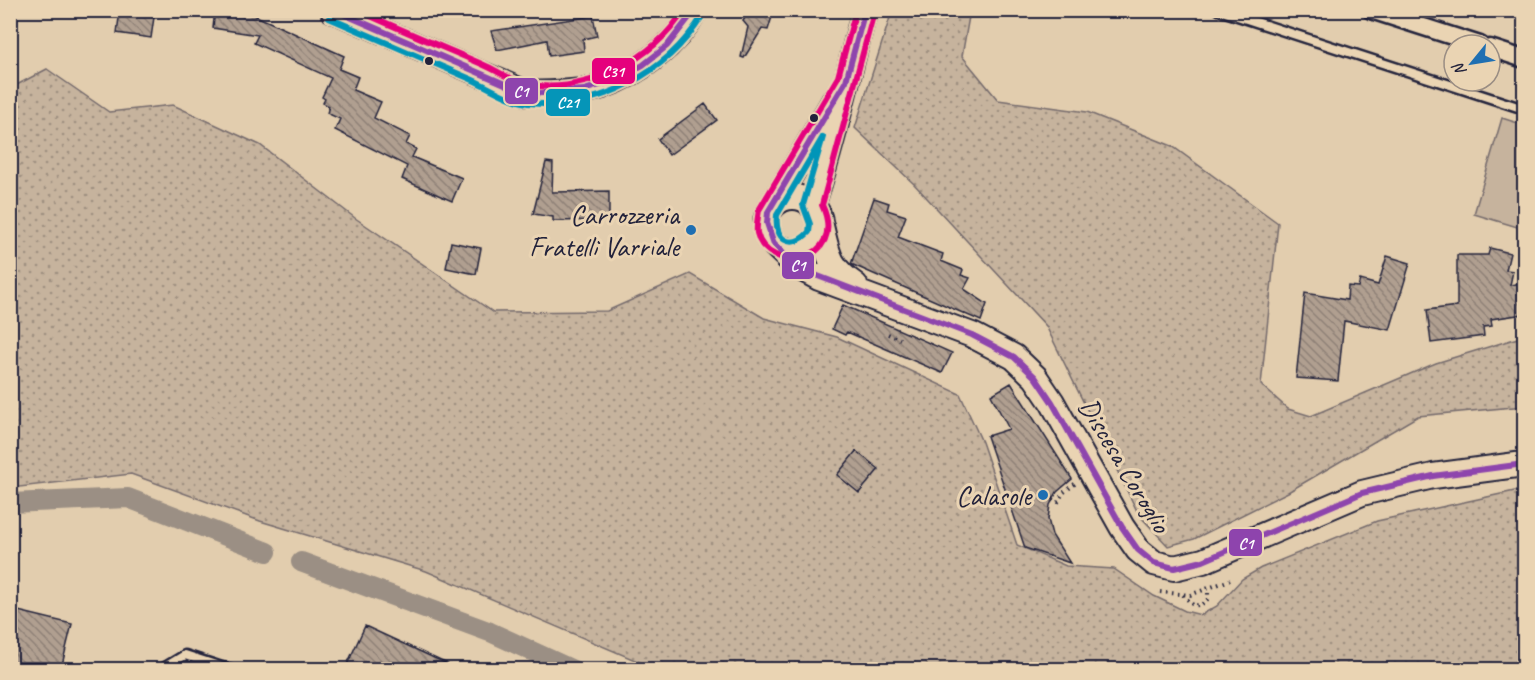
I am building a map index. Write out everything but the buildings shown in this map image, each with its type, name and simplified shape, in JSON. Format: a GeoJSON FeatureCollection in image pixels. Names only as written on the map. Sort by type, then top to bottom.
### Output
{"type":"FeatureCollection","features":[{"type":"Feature","properties":{"kind":"street"},"geometry":{"type":"LineString","coordinates":[[333,10],[528,94],[562,93],[601,87],[640,68],[668,46],[695,10]]}},
{"type":"Feature","properties":{"kind":"street"},"geometry":{"type":"LineString","coordinates":[[846,81],[773,205],[766,221],[766,230],[775,245],[792,252],[810,246],[816,239],[816,213],[846,81],[865,10]]}},
{"type":"Feature","properties":{"kind":"street"},"geometry":{"type":"LineString","coordinates":[[1371,10],[1443,33]]}},
{"type":"Feature","properties":{"kind":"street"},"geometry":{"type":"LineString","coordinates":[[1502,52],[1524,58]]}},
{"type":"Feature","properties":{"kind":"street"},"geometry":{"type":"LineString","coordinates":[[773,205],[780,200],[797,197],[816,213]]}},
{"type":"Feature","properties":{"kind":"street","name":"Discesa Coroglio"},"geometry":{"type":"LineString","coordinates":[[816,213],[828,256],[838,273],[870,295]]}},
{"type":"Feature","properties":{"kind":"street","name":"Discesa Coroglio"},"geometry":{"type":"LineString","coordinates":[[775,245],[797,266],[819,278],[870,295],[972,335],[1014,357],[1035,377],[1052,402],[1122,527],[1138,550],[1154,563],[1174,568],[1203,561],[1362,493],[1433,476],[1524,464]]}},
{"type":"Feature","properties":{"kind":"lane"},"geometry":{"type":"LineString","coordinates":[[1220,10],[1524,109]]}},
{"type":"Feature","properties":{"kind":"lane"},"geometry":{"type":"LineString","coordinates":[[160,669],[185,655],[231,669]]}},
{"type":"Feature","properties":{"kind":"path"},"geometry":{"type":"LineString","coordinates":[[888,334],[900,339]]}},
{"type":"Feature","properties":{"kind":"path"},"geometry":{"type":"LineString","coordinates":[[1052,500],[1058,502],[1063,493],[1078,481],[1076,475]]}},
{"type":"Feature","properties":{"kind":"path"},"geometry":{"type":"LineString","coordinates":[[1160,592],[1183,594],[1208,590],[1230,580]]}},
{"type":"Feature","properties":{"kind":"path"},"geometry":{"type":"LineString","coordinates":[[1183,594],[1194,606],[1208,599],[1208,590]]}},
{"type":"Feature","properties":{"kind":"shaded area"},"geometry":{"type":"Polygon","coordinates":[[[892,11],[970,11],[962,56],[998,100],[1087,112],[1172,146],[1278,223],[1261,385],[1288,409],[1311,416],[1436,363],[1524,336],[1524,406],[1418,416],[1288,492],[1194,539],[1168,546],[1139,515],[1046,326],[914,184],[855,128],[892,11]]]}},
{"type":"Feature","properties":{"kind":"shaded area"},"geometry":{"type":"Polygon","coordinates":[[[47,69],[109,112],[173,105],[260,145],[355,218],[493,312],[607,311],[690,274],[764,318],[837,337],[960,394],[982,442],[1017,545],[1066,566],[1114,569],[1154,596],[1185,611],[1201,615],[1217,606],[1242,579],[1261,568],[1377,521],[1524,489],[1524,669],[656,669],[426,571],[260,521],[131,474],[11,488],[11,88],[47,69]]]}},
{"type":"Feature","properties":{"kind":"shaded area"},"geometry":{"type":"Polygon","coordinates":[[[1502,118],[1524,125],[1524,229],[1474,214],[1502,118]]]}},
{"type":"Feature","properties":{"kind":"waterway"},"geometry":{"type":"LineString","coordinates":[[10,503],[128,498],[267,552]]}},
{"type":"Feature","properties":{"kind":"waterway"},"geometry":{"type":"LineString","coordinates":[[301,562],[490,632],[573,670]]}},
{"type":"Feature","properties":{"kind":"transit line","name":"C1"},"geometry":{"type":"LineString","coordinates":[[334,10],[528,94],[584,90],[616,80],[643,65],[667,46],[695,10]]}},
{"type":"Feature","properties":{"kind":"transit line","name":"C31"},"geometry":{"type":"LineString","coordinates":[[357,10],[518,82],[552,86],[574,84],[618,69],[655,44],[684,10]]}},
{"type":"Feature","properties":{"kind":"transit line","name":"C31"},"geometry":{"type":"LineString","coordinates":[[856,10],[838,77],[759,210],[757,233],[764,247],[775,255],[789,258],[803,257],[816,251],[825,240],[827,225],[822,205],[874,12]]}},
{"type":"Feature","properties":{"kind":"transit line","name":"C1"},"geometry":{"type":"LineString","coordinates":[[865,10],[846,81],[768,212],[767,223],[774,244],[790,260],[810,273],[972,335],[1014,357],[1035,377],[1052,402],[1122,527],[1138,550],[1154,563],[1174,568],[1203,561],[1362,493],[1433,476],[1524,464]]}},
{"type":"Feature","properties":{"kind":"transit line","name":"C21"},"geometry":{"type":"LineString","coordinates":[[329,18],[514,100],[554,104],[580,101],[604,94],[650,71],[688,36],[703,15]]}},
{"type":"Feature","properties":{"kind":"transit line","name":"C21"},"geometry":{"type":"LineString","coordinates":[[823,137],[803,205],[810,224],[809,232],[802,238],[790,242],[785,240],[778,231],[777,215],[823,137]]}},
{"type":"Feature","properties":{"kind":"place","name":"Carrozzeria Fratelli Varriale"},"geometry":{"type":"Point","coordinates":[691,230]}},
{"type":"Feature","properties":{"kind":"place","name":"Calasole"},"geometry":{"type":"Point","coordinates":[1043,495]}}]}
